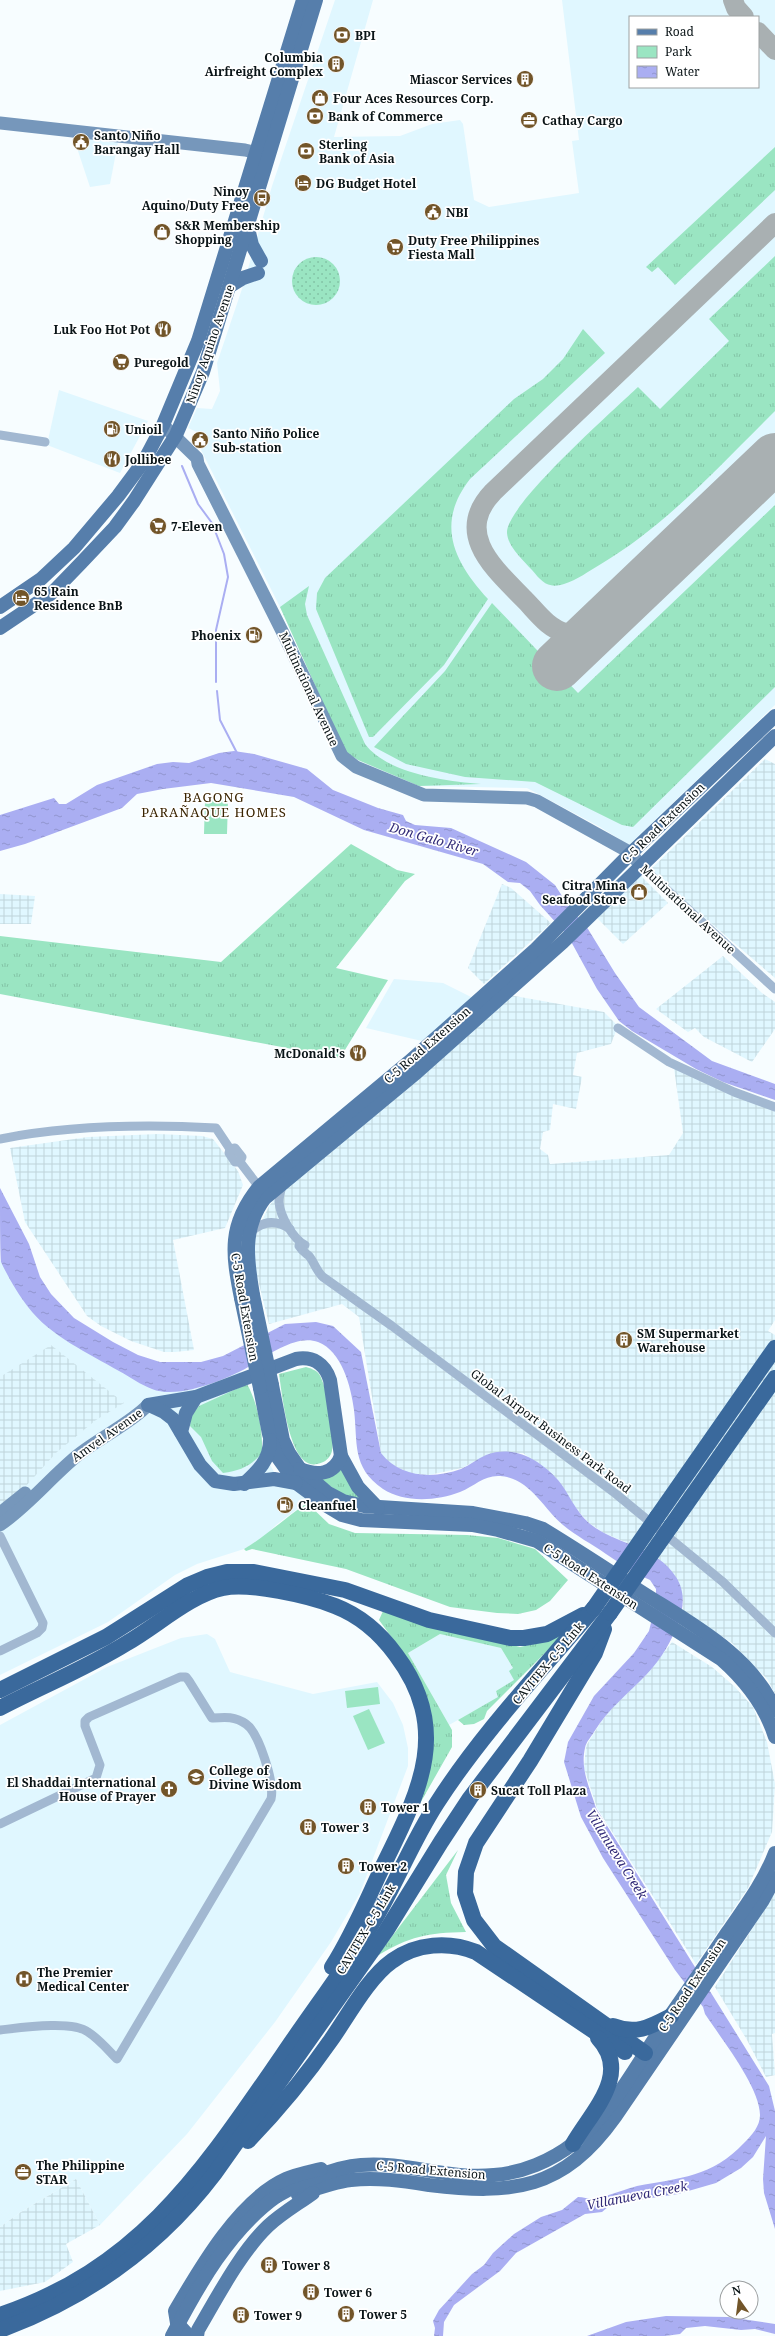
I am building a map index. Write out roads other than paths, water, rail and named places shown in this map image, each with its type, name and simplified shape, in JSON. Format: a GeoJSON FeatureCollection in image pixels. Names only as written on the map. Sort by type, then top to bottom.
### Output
{"type":"FeatureCollection","features":[{"type":"Feature","properties":{"kind":"highway","name":"CAVITEX–C-5 Link"},"geometry":{"type":"LineString","coordinates":[[0,2330],[54,2308],[97,2276],[191,2183],[223,2140],[370,1927],[424,1824],[450,1784],[594,1608],[775,1348]]}},
{"type":"Feature","properties":{"kind":"highway","name":"CAVITEX–C-5 Link"},"geometry":{"type":"LineString","coordinates":[[0,2316],[97,2276],[134,2258],[162,2234],[194,2200],[215,2173],[386,1931],[470,1798],[610,1613],[775,1378]]}},
{"type":"Feature","properties":{"kind":"highway"},"geometry":{"type":"LineString","coordinates":[[0,1690],[106,1637],[188,1585],[207,1577],[227,1572],[254,1572],[345,1590],[436,1622],[510,1638],[524,1638],[547,1634],[569,1624],[594,1608]]}},
{"type":"Feature","properties":{"kind":"highway"},"geometry":{"type":"LineString","coordinates":[[0,1708],[125,1645],[204,1594],[226,1587],[255,1588],[330,1604],[354,1615],[378,1633],[409,1674],[421,1700],[427,1730],[424,1767],[414,1801],[358,1920],[323,1981],[301,2027]]}},
{"type":"Feature","properties":{"kind":"highway"},"geometry":{"type":"LineString","coordinates":[[610,1613],[595,1653],[530,1761],[476,1843],[467,1863],[465,1887],[471,1913],[488,1940],[600,2020],[642,2057]]}},
{"type":"Feature","properties":{"kind":"highway"},"geometry":{"type":"LineString","coordinates":[[215,2173],[264,2124],[292,2091],[380,1973],[392,1961],[410,1952],[440,1945],[462,1948],[476,1952],[584,2024],[642,2057]]}},
{"type":"Feature","properties":{"kind":"highway"},"geometry":{"type":"LineString","coordinates":[[600,2020],[617,2028],[638,2031],[650,2028],[671,2016]]}},
{"type":"Feature","properties":{"kind":"highway"},"geometry":{"type":"LineString","coordinates":[[573,2144],[605,2092],[612,2070],[611,2055],[607,2048],[584,2024]]}},
{"type":"Feature","properties":{"kind":"main road","name":"Ninoy Aquino Avenue"},"geometry":{"type":"LineString","coordinates":[[5,625],[52,593],[115,527],[145,485],[174,439],[203,372],[248,226],[263,154],[303,0]]}},
{"type":"Feature","properties":{"kind":"main road","name":"Ninoy Aquino Avenue"},"geometry":{"type":"LineString","coordinates":[[0,607],[41,579],[74,548],[118,496],[144,461],[162,429],[198,341],[316,0]]}},
{"type":"Feature","properties":{"kind":"main road"},"geometry":{"type":"LineString","coordinates":[[230,286],[260,267],[252,245],[248,226]]}},
{"type":"Feature","properties":{"kind":"main road"},"geometry":{"type":"LineString","coordinates":[[0,607],[5,625]]}},
{"type":"Feature","properties":{"kind":"main road","name":"C-5 Road Extension"},"geometry":{"type":"LineString","coordinates":[[582,914],[631,853],[775,716]]}},
{"type":"Feature","properties":{"kind":"main road","name":"C-5 Road Extension"},"geometry":{"type":"LineString","coordinates":[[247,1296],[247,1253],[249,1234],[254,1215],[258,1207],[284,1181],[559,937],[582,914],[640,865],[775,736]]}},
{"type":"Feature","properties":{"kind":"main road","name":"C-5 Road Extension"},"geometry":{"type":"LineString","coordinates":[[413,1067],[259,1187],[243,1210],[234,1239],[235,1266],[247,1296],[266,1387],[288,1453],[300,1469],[328,1493],[343,1501],[378,1508],[474,1513],[525,1523],[565,1542],[681,1617],[739,1660],[762,1688],[775,1710]]}},
{"type":"Feature","properties":{"kind":"main road"},"geometry":{"type":"LineString","coordinates":[[148,1405],[196,1397],[296,1359],[305,1358],[314,1360],[325,1369],[330,1380],[341,1456],[358,1487],[378,1508]]}},
{"type":"Feature","properties":{"kind":"main road","name":"C-5 Road Extension"},"geometry":{"type":"LineString","coordinates":[[266,1387],[269,1434],[276,1455],[296,1483],[327,1506],[342,1515],[361,1520],[472,1525],[498,1530],[537,1541],[721,1659],[743,1680],[766,1712],[775,1737]]}},
{"type":"Feature","properties":{"kind":"main road"},"geometry":{"type":"LineString","coordinates":[[181,1432],[184,1418],[196,1397]]}},
{"type":"Feature","properties":{"kind":"main road"},"geometry":{"type":"LineString","coordinates":[[148,1405],[168,1414],[181,1432],[200,1465],[212,1478],[225,1484],[244,1484],[274,1479],[296,1483]]}},
{"type":"Feature","properties":{"kind":"main road"},"geometry":{"type":"LineString","coordinates":[[244,1484],[260,1468],[268,1456],[269,1434]]}},
{"type":"Feature","properties":{"kind":"main road"},"geometry":{"type":"LineString","coordinates":[[300,1469],[310,1473],[324,1473],[338,1465],[341,1456]]}},
{"type":"Feature","properties":{"kind":"main road","name":"C-5 Road Extension"},"geometry":{"type":"LineString","coordinates":[[709,1970],[754,1894],[775,1853]]}},
{"type":"Feature","properties":{"kind":"main road","name":"C-5 Road Extension"},"geometry":{"type":"LineString","coordinates":[[172,2336],[192,2299],[224,2251],[257,2212],[279,2200],[321,2187],[351,2180],[375,2179],[495,2190],[522,2186],[554,2174],[582,2156],[600,2138],[690,1998],[709,1970],[763,1900],[775,1878]]}},
{"type":"Feature","properties":{"kind":"main road","name":"C-5 Road Extension"},"geometry":{"type":"LineString","coordinates":[[183,2336],[231,2258],[261,2220],[293,2187],[340,2169],[360,2165],[379,2165],[466,2175],[495,2175],[535,2165],[573,2144],[600,2117],[671,2016],[690,1998]]}},
{"type":"Feature","properties":{"kind":"main road"},"geometry":{"type":"LineString","coordinates":[[189,2336],[177,2323],[175,2311],[187,2291],[242,2213],[262,2194],[297,2174],[322,2169],[340,2169]]}},
{"type":"Feature","properties":{"kind":"main road"},"geometry":{"type":"LineString","coordinates":[[197,2336],[198,2330],[237,2267],[265,2230],[321,2187]]}},
{"type":"Feature","properties":{"kind":"main road"},"geometry":{"type":"LineString","coordinates":[[187,2291],[184,2304],[190,2313],[201,2316],[210,2310]]}},
{"type":"Feature","properties":{"kind":"street"},"geometry":{"type":"LineString","coordinates":[[0,123],[263,154]]}},
{"type":"Feature","properties":{"kind":"street","name":"Multinational Avenue"},"geometry":{"type":"LineString","coordinates":[[162,429],[198,464],[283,633],[342,756],[356,767],[424,795],[519,796],[532,800],[631,853],[640,865],[775,989]]}},
{"type":"Feature","properties":{"kind":"street"},"geometry":{"type":"LineString","coordinates":[[0,435],[45,442]]}},
{"type":"Feature","properties":{"kind":"street"},"geometry":{"type":"LineString","coordinates":[[618,1028],[669,1062],[734,1092],[775,1107]]}},
{"type":"Feature","properties":{"kind":"street"},"geometry":{"type":"LineString","coordinates":[[0,1139],[38,1132],[159,1125],[216,1128],[230,1148],[235,1148],[242,1157],[240,1162],[259,1187]]}},
{"type":"Feature","properties":{"kind":"street","name":"Global Airport Business Park Road"},"geometry":{"type":"LineString","coordinates":[[284,1181],[279,1204],[290,1229],[300,1243],[301,1249],[305,1254],[308,1254],[323,1277],[392,1326],[616,1494],[723,1582],[775,1633]]}},
{"type":"Feature","properties":{"kind":"street"},"geometry":{"type":"LineString","coordinates":[[249,1234],[256,1226],[266,1222],[279,1223],[290,1229]]}},
{"type":"Feature","properties":{"kind":"street","name":"Amvel Avenue"},"geometry":{"type":"LineString","coordinates":[[0,1513],[60,1458],[98,1429],[128,1411],[148,1405]]}},
{"type":"Feature","properties":{"kind":"street","name":"Amvel Avenue"},"geometry":{"type":"LineString","coordinates":[[0,1525],[78,1455],[120,1425],[139,1415],[148,1405]]}},
{"type":"Feature","properties":{"kind":"street"},"geometry":{"type":"LineString","coordinates":[[0,1536],[43,1623],[42,1628],[37,1633],[0,1651]]}},
{"type":"Feature","properties":{"kind":"street"},"geometry":{"type":"LineString","coordinates":[[0,1824],[96,1778],[100,1765],[85,1726],[85,1721],[89,1717],[180,1677],[186,1677],[212,1718],[227,1716],[247,1724],[253,1732],[273,1787],[271,1799],[117,2059],[88,2031],[79,2028],[32,2026],[0,2030]]}},
{"type":"Feature","properties":{"kind":"water"},"geometry":{"type":"Polygon","coordinates":[[[234,751],[254,754],[307,769],[333,790],[378,808],[403,815],[406,821],[415,825],[451,828],[526,862],[555,885],[569,907],[588,929],[615,973],[639,1007],[712,1061],[775,1084],[775,1100],[723,1082],[696,1069],[632,1031],[619,1021],[597,989],[568,936],[540,905],[530,891],[520,883],[508,882],[483,864],[364,830],[294,797],[211,783],[163,789],[137,794],[122,808],[25,844],[0,851],[0,815],[54,798],[59,804],[66,804],[97,785],[157,764],[173,762],[189,763],[219,753],[234,751]]]}},
{"type":"Feature","properties":{"kind":"water","name":"Villanueva Creek"},"geometry":{"type":"Polygon","coordinates":[[[0,1188],[29,1244],[40,1277],[51,1294],[74,1318],[113,1342],[138,1355],[160,1362],[201,1362],[223,1356],[285,1324],[316,1322],[333,1326],[361,1352],[381,1453],[389,1461],[408,1472],[429,1475],[461,1469],[486,1455],[496,1452],[506,1451],[525,1456],[543,1466],[558,1480],[576,1508],[589,1523],[611,1536],[647,1552],[668,1566],[679,1582],[683,1599],[682,1610],[673,1636],[666,1649],[652,1668],[612,1709],[589,1740],[584,1756],[585,1771],[596,1808],[769,2086],[775,2111],[775,2229],[764,2193],[763,2179],[766,2136],[753,2157],[741,2168],[716,2183],[678,2194],[625,2202],[609,2206],[602,2212],[585,2214],[516,2253],[500,2271],[454,2305],[444,2322],[443,2336],[434,2336],[435,2328],[433,2321],[439,2310],[472,2274],[484,2265],[493,2253],[514,2234],[541,2217],[562,2210],[578,2197],[591,2199],[597,2198],[637,2186],[681,2178],[707,2169],[720,2163],[732,2154],[750,2137],[759,2123],[760,2115],[758,2104],[754,2091],[747,2077],[705,2014],[703,2007],[675,1970],[603,1858],[581,1817],[564,1762],[568,1742],[594,1696],[634,1653],[649,1631],[656,1602],[656,1589],[650,1580],[627,1568],[568,1529],[556,1519],[531,1491],[516,1480],[507,1477],[493,1476],[460,1492],[431,1499],[401,1497],[391,1494],[383,1489],[373,1481],[361,1463],[356,1443],[353,1401],[344,1371],[333,1353],[318,1342],[309,1340],[289,1344],[224,1379],[193,1389],[172,1392],[157,1391],[148,1387],[70,1343],[47,1327],[28,1307],[13,1285],[1,1262],[0,1188]]]}},
{"type":"Feature","properties":{"kind":"water"},"geometry":{"type":"Polygon","coordinates":[[[666,2316],[719,2317],[719,2320],[748,2320],[775,2324],[775,2334],[755,2329],[741,2330],[705,2326],[686,2328],[680,2334],[665,2336],[587,2336],[626,2322],[666,2316]]]}},
{"type":"Feature","properties":{"kind":"waterway","name":"Don Galo River"},"geometry":{"type":"LineString","coordinates":[[182,466],[198,504],[212,523],[224,554],[228,577],[216,630],[216,682]]}},
{"type":"Feature","properties":{"kind":"waterway","name":"Don Galo River"},"geometry":{"type":"LineString","coordinates":[[217,691],[220,720],[237,753]]}},
{"type":"Feature","properties":{"kind":"place","name":"BPI"},"geometry":{"type":"Point","coordinates":[342,35]}},
{"type":"Feature","properties":{"kind":"place","name":"Columbia Airfreight Complex"},"geometry":{"type":"Point","coordinates":[336,64]}},
{"type":"Feature","properties":{"kind":"place","name":"Miascor Services"},"geometry":{"type":"Point","coordinates":[525,79]}},
{"type":"Feature","properties":{"kind":"place","name":"Four Aces Resources Corp."},"geometry":{"type":"Point","coordinates":[320,98]}},
{"type":"Feature","properties":{"kind":"place","name":"Bank of Commerce"},"geometry":{"type":"Point","coordinates":[315,116]}},
{"type":"Feature","properties":{"kind":"place","name":"Cathay Cargo"},"geometry":{"type":"Point","coordinates":[529,120]}},
{"type":"Feature","properties":{"kind":"place","name":"Santo Niño Barangay Hall"},"geometry":{"type":"Point","coordinates":[81,142]}},
{"type":"Feature","properties":{"kind":"place","name":"Sterling Bank of Asia"},"geometry":{"type":"Point","coordinates":[306,151]}},
{"type":"Feature","properties":{"kind":"place","name":"DG Budget Hotel"},"geometry":{"type":"Point","coordinates":[303,183]}},
{"type":"Feature","properties":{"kind":"place","name":"Ninoy Aquino/Duty Free"},"geometry":{"type":"Point","coordinates":[262,198]}},
{"type":"Feature","properties":{"kind":"place","name":"NBI"},"geometry":{"type":"Point","coordinates":[433,212]}},
{"type":"Feature","properties":{"kind":"place","name":"S&R Membership Shopping"},"geometry":{"type":"Point","coordinates":[162,232]}},
{"type":"Feature","properties":{"kind":"place","name":"Duty Free Philippines Fiesta Mall"},"geometry":{"type":"Point","coordinates":[395,247]}},
{"type":"Feature","properties":{"kind":"place","name":"Luk Foo Hot Pot"},"geometry":{"type":"Point","coordinates":[163,329]}},
{"type":"Feature","properties":{"kind":"place","name":"Puregold"},"geometry":{"type":"Point","coordinates":[121,362]}},
{"type":"Feature","properties":{"kind":"place","name":"Unioil"},"geometry":{"type":"Point","coordinates":[112,429]}},
{"type":"Feature","properties":{"kind":"place","name":"Santo Niño Police Sub-station"},"geometry":{"type":"Point","coordinates":[200,440]}},
{"type":"Feature","properties":{"kind":"place","name":"Jollibee"},"geometry":{"type":"Point","coordinates":[112,459]}},
{"type":"Feature","properties":{"kind":"place","name":"7-Eleven"},"geometry":{"type":"Point","coordinates":[158,526]}},
{"type":"Feature","properties":{"kind":"place","name":"65 Rain Residence BnB"},"geometry":{"type":"Point","coordinates":[21,598]}},
{"type":"Feature","properties":{"kind":"place","name":"Phoenix"},"geometry":{"type":"Point","coordinates":[254,635]}},
{"type":"Feature","properties":{"kind":"place","name":"Citra Mina Seafood Store"},"geometry":{"type":"Point","coordinates":[639,892]}},
{"type":"Feature","properties":{"kind":"place","name":"McDonald's"},"geometry":{"type":"Point","coordinates":[358,1053]}},
{"type":"Feature","properties":{"kind":"place","name":"SM Supermarket Warehouse"},"geometry":{"type":"Point","coordinates":[624,1340]}},
{"type":"Feature","properties":{"kind":"place","name":"Cleanfuel"},"geometry":{"type":"Point","coordinates":[285,1505]}},
{"type":"Feature","properties":{"kind":"place","name":"College of Divine Wisdom"},"geometry":{"type":"Point","coordinates":[196,1777]}},
{"type":"Feature","properties":{"kind":"place","name":"El Shaddai International House of Prayer"},"geometry":{"type":"Point","coordinates":[169,1789]}},
{"type":"Feature","properties":{"kind":"place","name":"Sucat Toll Plaza"},"geometry":{"type":"Point","coordinates":[478,1790]}},
{"type":"Feature","properties":{"kind":"place","name":"Tower 1"},"geometry":{"type":"Point","coordinates":[368,1807]}},
{"type":"Feature","properties":{"kind":"place","name":"Tower 3"},"geometry":{"type":"Point","coordinates":[308,1827]}},
{"type":"Feature","properties":{"kind":"place","name":"Tower 2"},"geometry":{"type":"Point","coordinates":[346,1866]}},
{"type":"Feature","properties":{"kind":"place","name":"The Premier Medical Center"},"geometry":{"type":"Point","coordinates":[24,1979]}},
{"type":"Feature","properties":{"kind":"place","name":"The Philippine STAR"},"geometry":{"type":"Point","coordinates":[23,2172]}},
{"type":"Feature","properties":{"kind":"place","name":"Tower 8"},"geometry":{"type":"Point","coordinates":[269,2265]}},
{"type":"Feature","properties":{"kind":"place","name":"Tower 6"},"geometry":{"type":"Point","coordinates":[311,2292]}},
{"type":"Feature","properties":{"kind":"place","name":"Tower 5"},"geometry":{"type":"Point","coordinates":[346,2314]}},
{"type":"Feature","properties":{"kind":"place","name":"Tower 9"},"geometry":{"type":"Point","coordinates":[241,2315]}},
{"type":"Feature","properties":{"kind":"district","name":"BAGONG PARAÑAQUE HOMES"},"geometry":{"type":"Point","coordinates":[214,804]}}]}
